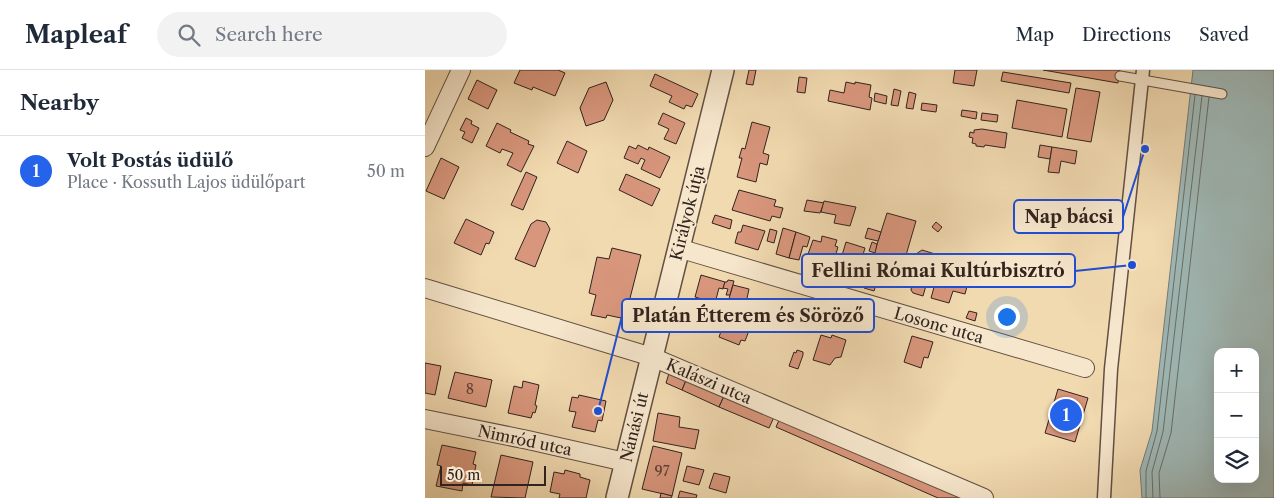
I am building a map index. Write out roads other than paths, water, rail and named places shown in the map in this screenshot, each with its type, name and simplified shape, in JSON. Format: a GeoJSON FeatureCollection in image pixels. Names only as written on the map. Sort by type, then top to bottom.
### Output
{"type":"FeatureCollection","features":[{"type":"Feature","properties":{"kind":"street"},"geometry":{"type":"LineString","coordinates":[[425,147],[461,70]]}},
{"type":"Feature","properties":{"kind":"street","name":"Királyok útja"},"geometry":{"type":"LineString","coordinates":[[651,357],[723,70]]}},
{"type":"Feature","properties":{"kind":"street"},"geometry":{"type":"LineString","coordinates":[[1104,498],[1111,369],[1142,75]]}},
{"type":"Feature","properties":{"kind":"street","name":"Losonc utca"},"geometry":{"type":"LineString","coordinates":[[678,248],[1085,368]]}},
{"type":"Feature","properties":{"kind":"street","name":"Kalászi utca"},"geometry":{"type":"LineString","coordinates":[[425,288],[651,357],[984,498]]}},
{"type":"Feature","properties":{"kind":"street","name":"Nánási út"},"geometry":{"type":"LineString","coordinates":[[617,498],[651,357]]}},
{"type":"Feature","properties":{"kind":"street","name":"Nimród utca"},"geometry":{"type":"LineString","coordinates":[[425,418],[625,462]]}},
{"type":"Feature","properties":{"kind":"lane"},"geometry":{"type":"LineString","coordinates":[[1120,76],[1142,75],[1222,94]]}},
{"type":"Feature","properties":{"kind":"water"},"geometry":{"type":"Polygon","coordinates":[[[1193,70],[1274,70],[1274,498],[1142,498],[1140,470],[1152,431],[1193,70]]]}},
{"type":"Feature","properties":{"kind":"place","name":"Nap bácsi"},"geometry":{"type":"Point","coordinates":[1145,149]}},
{"type":"Feature","properties":{"kind":"place","name":"Fellini Római Kultúrbisztró"},"geometry":{"type":"Point","coordinates":[1132,265]}},
{"type":"Feature","properties":{"kind":"place","name":"Platán Étterem és Söröző"},"geometry":{"type":"Point","coordinates":[598,411]}},
{"type":"Feature","properties":{"kind":"place","name":"Volt Postás üdülő"},"geometry":{"type":"Point","coordinates":[1066,415]}}]}
